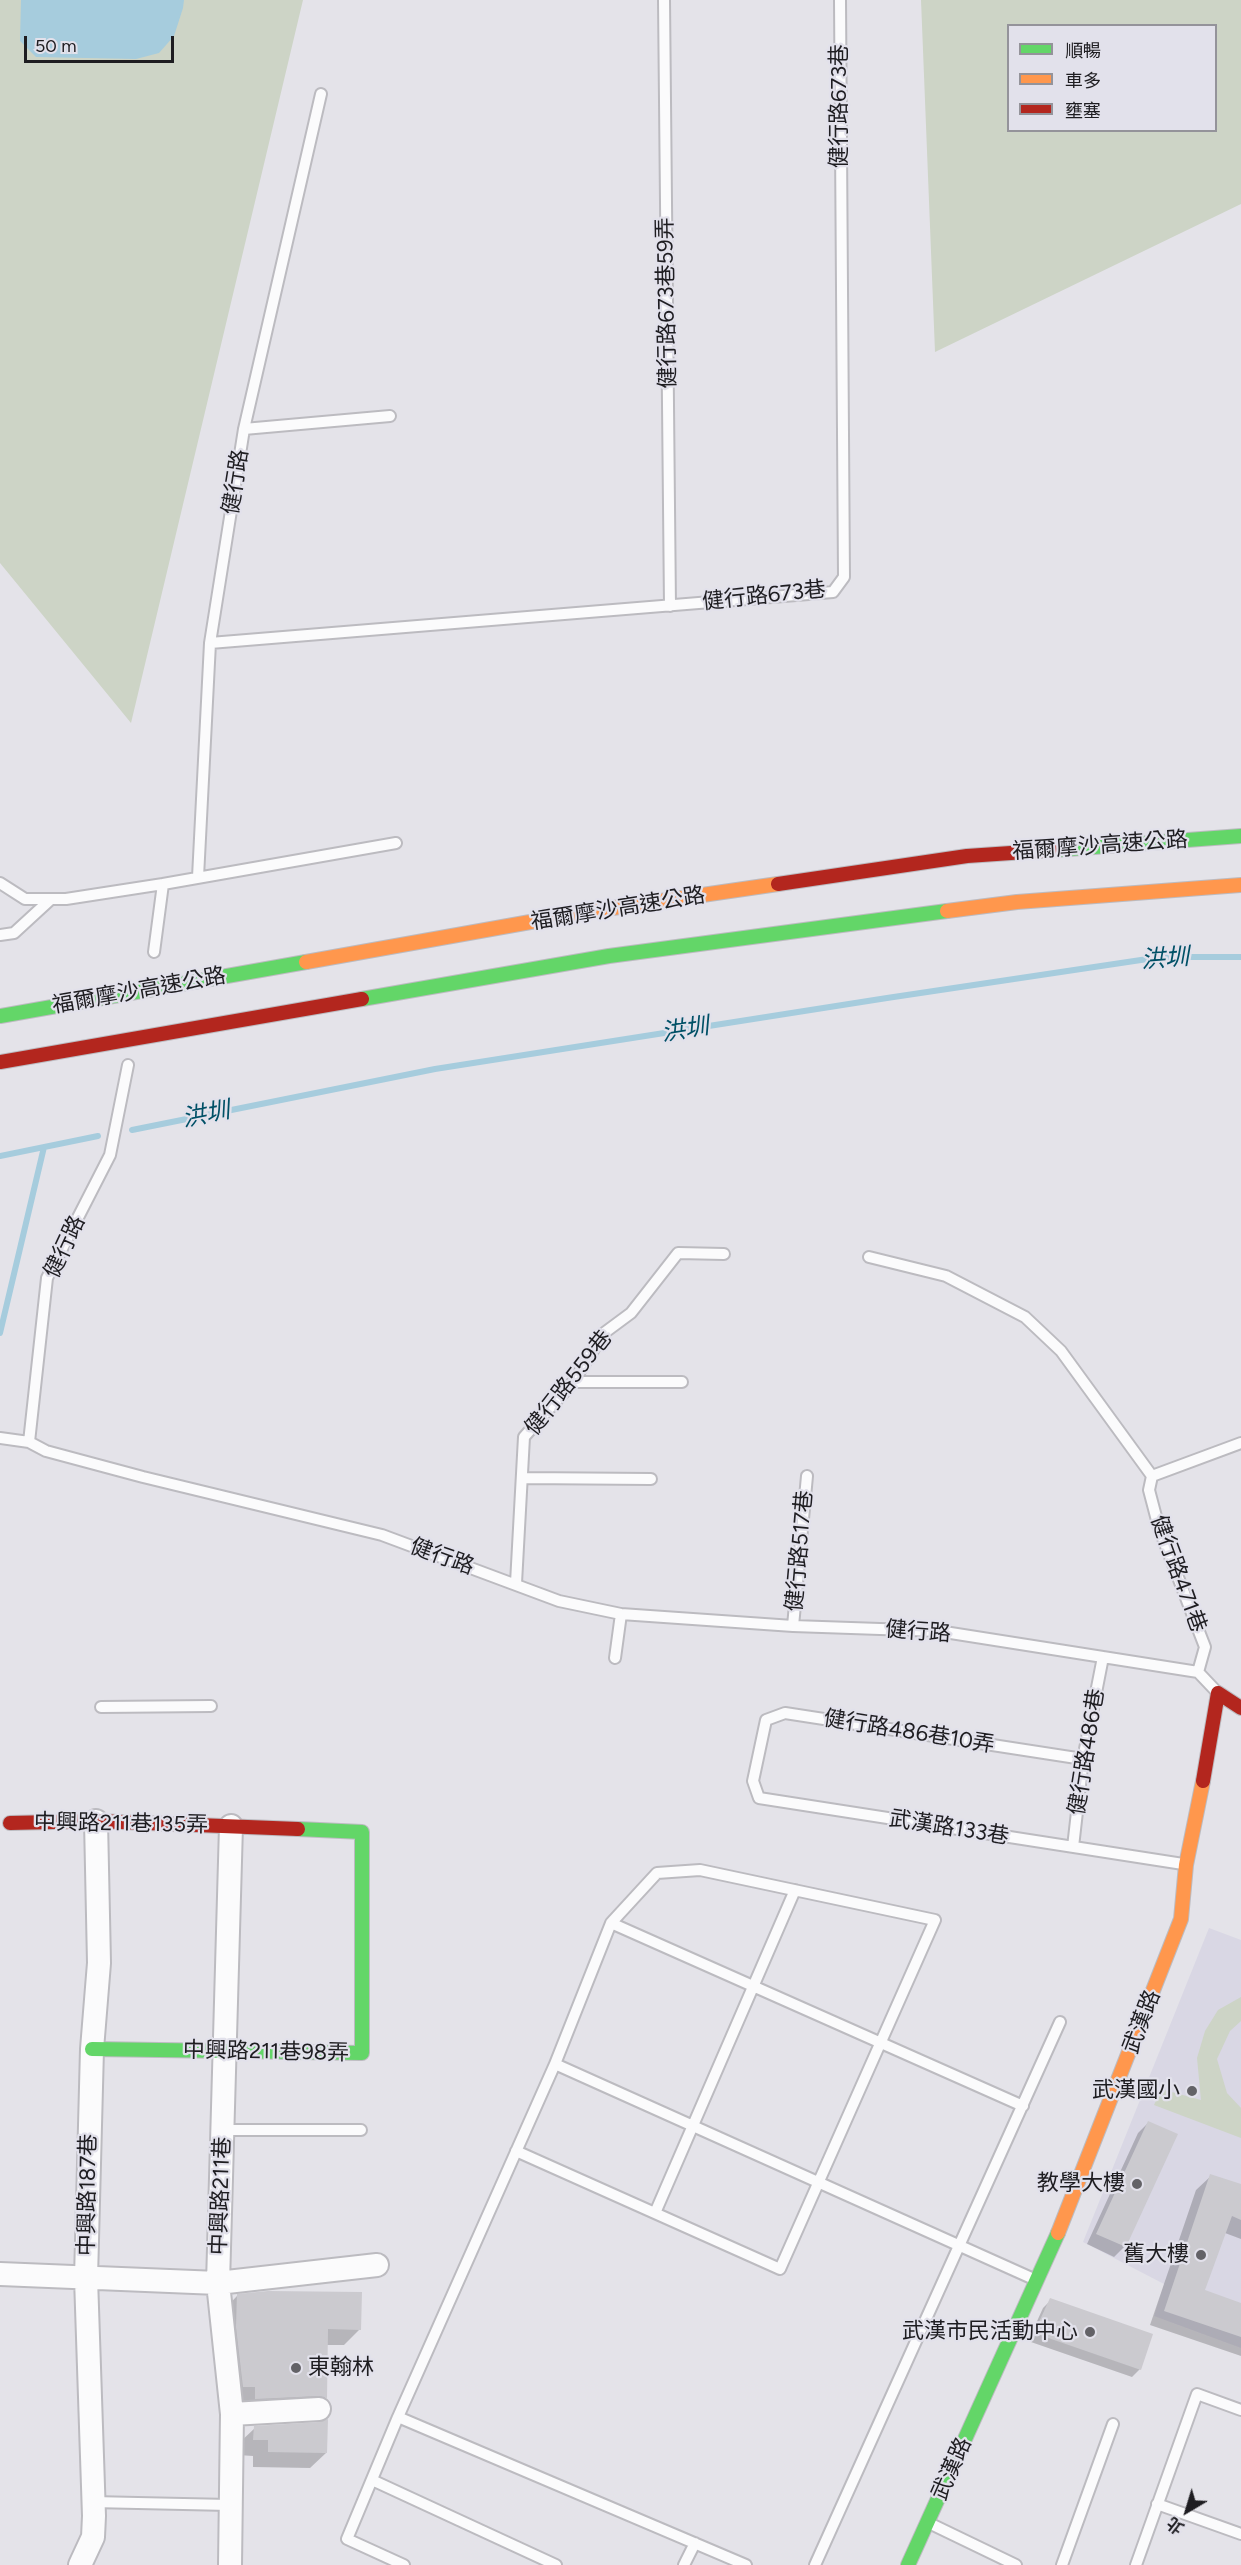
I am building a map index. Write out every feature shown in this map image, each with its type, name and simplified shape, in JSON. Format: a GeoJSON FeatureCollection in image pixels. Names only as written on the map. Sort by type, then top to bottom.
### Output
{"type":"FeatureCollection","features":[{"type":"Feature","properties":{"kind":"main road","name":"福爾摩沙高速公路"},"geometry":{"type":"LineString","coordinates":[[0,1016],[592,911],[955,858],[1241,836]]}},
{"type":"Feature","properties":{"kind":"main road","name":"福爾摩沙高速公路"},"geometry":{"type":"LineString","coordinates":[[0,1062],[609,956],[1017,902],[1241,885]]}},
{"type":"Feature","properties":{"kind":"main road"},"geometry":{"type":"LineString","coordinates":[[1218,1693],[1241,1708]]}},
{"type":"Feature","properties":{"kind":"main road","name":"武漢路"},"geometry":{"type":"LineString","coordinates":[[908,2565],[1039,2282],[1181,1919],[1186,1865],[1211,1742],[1218,1693]]}},
{"type":"Feature","properties":{"kind":"main road","name":"中興路211巷135弄"},"geometry":{"type":"LineString","coordinates":[[10,1822],[96,1821],[362,1832]]}},
{"type":"Feature","properties":{"kind":"main road","name":"中興路211巷98弄"},"geometry":{"type":"LineString","coordinates":[[92,2049],[362,2053],[362,1832]]}},
{"type":"Feature","properties":{"kind":"street","name":"中興路187巷"},"geometry":{"type":"LineString","coordinates":[[80,2565],[93,2537],[86,2278],[92,2049],[99,1963],[96,1821]]}},
{"type":"Feature","properties":{"kind":"street","name":"中興路211巷"},"geometry":{"type":"LineString","coordinates":[[230,2565],[232,2414],[218,2283],[231,1826]]}},
{"type":"Feature","properties":{"kind":"street"},"geometry":{"type":"LineString","coordinates":[[0,2274],[218,2283],[377,2265]]}},
{"type":"Feature","properties":{"kind":"street"},"geometry":{"type":"LineString","coordinates":[[232,2414],[320,2409]]}},
{"type":"Feature","properties":{"kind":"lane","name":"健行路673巷59弄"},"geometry":{"type":"LineString","coordinates":[[664,0],[670,606]]}},
{"type":"Feature","properties":{"kind":"lane","name":"健行路673巷"},"geometry":{"type":"LineString","coordinates":[[210,643],[833,592],[844,578],[840,0]]}},
{"type":"Feature","properties":{"kind":"lane","name":"健行路"},"geometry":{"type":"LineString","coordinates":[[198,877],[210,643],[244,429],[321,94]]}},
{"type":"Feature","properties":{"kind":"lane"},"geometry":{"type":"LineString","coordinates":[[244,429],[390,416]]}},
{"type":"Feature","properties":{"kind":"lane"},"geometry":{"type":"LineString","coordinates":[[0,883],[25,899],[66,899],[396,843]]}},
{"type":"Feature","properties":{"kind":"lane"},"geometry":{"type":"LineString","coordinates":[[154,952],[163,884]]}},
{"type":"Feature","properties":{"kind":"lane"},"geometry":{"type":"LineString","coordinates":[[0,935],[14,933],[51,899]]}},
{"type":"Feature","properties":{"kind":"lane","name":"健行路"},"geometry":{"type":"LineString","coordinates":[[128,1065],[110,1155],[47,1278],[29,1442],[46,1450],[143,1477],[382,1534],[559,1601],[621,1614],[793,1626],[938,1631],[1198,1672]]}},
{"type":"Feature","properties":{"kind":"lane","name":"健行路559巷"},"geometry":{"type":"LineString","coordinates":[[516,1583],[524,1437],[573,1382],[604,1333],[631,1313],[678,1253],[724,1254]]}},
{"type":"Feature","properties":{"kind":"lane"},"geometry":{"type":"LineString","coordinates":[[869,1257],[946,1276],[1025,1317],[1061,1351],[1152,1476],[1241,1443]]}},
{"type":"Feature","properties":{"kind":"lane"},"geometry":{"type":"LineString","coordinates":[[573,1382],[682,1382]]}},
{"type":"Feature","properties":{"kind":"lane"},"geometry":{"type":"LineString","coordinates":[[0,1438],[29,1442]]}},
{"type":"Feature","properties":{"kind":"lane","name":"健行路517巷"},"geometry":{"type":"LineString","coordinates":[[793,1626],[807,1476]]}},
{"type":"Feature","properties":{"kind":"lane","name":"健行路471巷"},"geometry":{"type":"LineString","coordinates":[[1152,1476],[1149,1490],[1159,1528],[1205,1647],[1198,1672]]}},
{"type":"Feature","properties":{"kind":"lane"},"geometry":{"type":"LineString","coordinates":[[522,1478],[651,1479]]}},
{"type":"Feature","properties":{"kind":"lane"},"geometry":{"type":"LineString","coordinates":[[615,1658],[621,1614]]}},
{"type":"Feature","properties":{"kind":"lane","name":"健行路486巷"},"geometry":{"type":"LineString","coordinates":[[1073,1847],[1083,1759],[1103,1657]]}},
{"type":"Feature","properties":{"kind":"lane"},"geometry":{"type":"LineString","coordinates":[[1198,1672],[1218,1693]]}},
{"type":"Feature","properties":{"kind":"lane"},"geometry":{"type":"LineString","coordinates":[[101,1707],[211,1706]]}},
{"type":"Feature","properties":{"kind":"lane","name":"健行路486巷10弄"},"geometry":{"type":"LineString","coordinates":[[759,1751],[766,1720],[785,1713],[1083,1759]]}},
{"type":"Feature","properties":{"kind":"lane","name":"武漢路133巷"},"geometry":{"type":"LineString","coordinates":[[759,1751],[753,1781],[759,1798],[1186,1865]]}},
{"type":"Feature","properties":{"kind":"lane"},"geometry":{"type":"LineString","coordinates":[[405,2565],[347,2539],[398,2417],[516,2151],[555,2064],[611,1923],[657,1873],[700,1870],[935,1920],[780,2269],[516,2151]]}},
{"type":"Feature","properties":{"kind":"lane"},"geometry":{"type":"LineString","coordinates":[[655,2213],[795,1890]]}},
{"type":"Feature","properties":{"kind":"lane"},"geometry":{"type":"LineString","coordinates":[[611,1923],[1023,2106]]}},
{"type":"Feature","properties":{"kind":"lane"},"geometry":{"type":"LineString","coordinates":[[815,2565],[1060,2022]]}},
{"type":"Feature","properties":{"kind":"lane"},"geometry":{"type":"LineString","coordinates":[[555,2064],[1039,2282]]}},
{"type":"Feature","properties":{"kind":"lane"},"geometry":{"type":"LineString","coordinates":[[223,2130],[361,2130]]}},
{"type":"Feature","properties":{"kind":"lane"},"geometry":{"type":"LineString","coordinates":[[1136,2565],[1197,2394],[1241,2410]]}},
{"type":"Feature","properties":{"kind":"lane"},"geometry":{"type":"LineString","coordinates":[[398,2417],[746,2565]]}},
{"type":"Feature","properties":{"kind":"lane"},"geometry":{"type":"LineString","coordinates":[[1062,2565],[1113,2424]]}},
{"type":"Feature","properties":{"kind":"lane"},"geometry":{"type":"LineString","coordinates":[[372,2480],[556,2565]]}},
{"type":"Feature","properties":{"kind":"lane"},"geometry":{"type":"LineString","coordinates":[[92,2502],[229,2505]]}},
{"type":"Feature","properties":{"kind":"lane"},"geometry":{"type":"LineString","coordinates":[[1157,2504],[1241,2534]]}},
{"type":"Feature","properties":{"kind":"lane"},"geometry":{"type":"LineString","coordinates":[[928,2523],[1016,2565]]}},
{"type":"Feature","properties":{"kind":"lane"},"geometry":{"type":"LineString","coordinates":[[684,2565],[695,2543]]}},
{"type":"Feature","properties":{"kind":"shaded area"},"geometry":{"type":"Polygon","coordinates":[[[0,0],[303,0],[131,723],[0,563],[0,0]]]}},
{"type":"Feature","properties":{"kind":"shaded area"},"geometry":{"type":"Polygon","coordinates":[[[921,0],[1241,0],[1241,204],[935,352],[921,0]]]}},
{"type":"Feature","properties":{"kind":"shaded area","name":"武漢國小"},"geometry":{"type":"Polygon","coordinates":[[[1209,1928],[1241,1940],[1241,2348],[1154,2316],[1164,2284],[1083,2242],[1209,1928]]]}},
{"type":"Feature","properties":{"kind":"shaded area"},"geometry":{"type":"Polygon","coordinates":[[[1241,1997],[1241,2021],[1230,2031],[1217,2059],[1227,2093],[1241,2108],[1241,2138],[1154,2105],[1161,2089],[1201,2100],[1197,2058],[1205,2031],[1218,2010],[1241,1997]]]}},
{"type":"Feature","properties":{"kind":"water"},"geometry":{"type":"Polygon","coordinates":[[[21,0],[184,0],[174,36],[159,53],[136,59],[36,57],[20,41],[21,0]]]}},
{"type":"Feature","properties":{"kind":"building","name":"教學大樓"},"geometry":{"type":"Polygon","coordinates":[[[1148,2121],[1178,2134],[1126,2247],[1096,2234],[1148,2121]]]}},
{"type":"Feature","properties":{"kind":"building","name":"舊大樓"},"geometry":{"type":"Polygon","coordinates":[[[1210,2174],[1241,2184],[1241,2220],[1232,2216],[1205,2290],[1241,2303],[1241,2337],[1164,2311],[1210,2174]]]}},
{"type":"Feature","properties":{"kind":"building"},"geometry":{"type":"Polygon","coordinates":[[[268,2291],[362,2292],[361,2330],[328,2329],[327,2398],[318,2396],[255,2399],[255,2387],[243,2387],[236,2327],[237,2294],[268,2291]]]}},
{"type":"Feature","properties":{"kind":"building","name":"武漢市民活動中心"},"geometry":{"type":"Polygon","coordinates":[[[1050,2298],[1153,2334],[1141,2370],[1034,2333],[1050,2298]]]}},
{"type":"Feature","properties":{"kind":"building"},"geometry":{"type":"Polygon","coordinates":[[[328,2419],[327,2453],[268,2452],[268,2440],[253,2440],[254,2426],[320,2422],[328,2419]]]}},
{"type":"Feature","properties":{"kind":"waterway","name":"洪圳"},"geometry":{"type":"LineString","coordinates":[[132,1130],[435,1069],[887,998],[1161,957],[1241,957]]}},
{"type":"Feature","properties":{"kind":"waterway","name":"洪圳"},"geometry":{"type":"LineString","coordinates":[[0,1156],[98,1136]]}},
{"type":"Feature","properties":{"kind":"waterway"},"geometry":{"type":"LineString","coordinates":[[0,1333],[44,1147]]}},
{"type":"Feature","properties":{"kind":"traffic: fast"},"geometry":{"type":"LineString","coordinates":[[1055,850],[1241,836]]}},
{"type":"Feature","properties":{"kind":"traffic: fast"},"geometry":{"type":"LineString","coordinates":[[362,999],[609,956],[947,911]]}},
{"type":"Feature","properties":{"kind":"traffic: fast"},"geometry":{"type":"LineString","coordinates":[[0,1016],[306,962]]}},
{"type":"Feature","properties":{"kind":"traffic: fast"},"geometry":{"type":"LineString","coordinates":[[92,2049],[362,2053],[362,1832],[298,1829]]}},
{"type":"Feature","properties":{"kind":"traffic: fast"},"geometry":{"type":"LineString","coordinates":[[908,2565],[1058,2233]]}},
{"type":"Feature","properties":{"kind":"traffic: slow"},"geometry":{"type":"LineString","coordinates":[[306,962],[592,911],[778,884]]}},
{"type":"Feature","properties":{"kind":"traffic: slow"},"geometry":{"type":"LineString","coordinates":[[947,911],[1017,902],[1241,885]]}},
{"type":"Feature","properties":{"kind":"traffic: slow"},"geometry":{"type":"LineString","coordinates":[[1058,2233],[1181,1919],[1186,1865],[1203,1781]]}},
{"type":"Feature","properties":{"kind":"traffic: jam"},"geometry":{"type":"LineString","coordinates":[[778,884],[967,856],[1055,850]]}},
{"type":"Feature","properties":{"kind":"traffic: jam"},"geometry":{"type":"LineString","coordinates":[[0,1062],[362,999]]}},
{"type":"Feature","properties":{"kind":"traffic: jam"},"geometry":{"type":"LineString","coordinates":[[1203,1781],[1218,1693],[1241,1708]]}},
{"type":"Feature","properties":{"kind":"traffic: jam"},"geometry":{"type":"LineString","coordinates":[[10,1823],[96,1821],[298,1829]]}},
{"type":"Feature","properties":{"kind":"place","name":"武漢國小"},"geometry":{"type":"Point","coordinates":[1192,2091]}},
{"type":"Feature","properties":{"kind":"place","name":"教學大樓"},"geometry":{"type":"Point","coordinates":[1137,2184]}},
{"type":"Feature","properties":{"kind":"place","name":"舊大樓"},"geometry":{"type":"Point","coordinates":[1201,2255]}},
{"type":"Feature","properties":{"kind":"place","name":"武漢市民活動中心"},"geometry":{"type":"Point","coordinates":[1090,2332]}},
{"type":"Feature","properties":{"kind":"place","name":"東翰林"},"geometry":{"type":"Point","coordinates":[296,2368]}}]}
